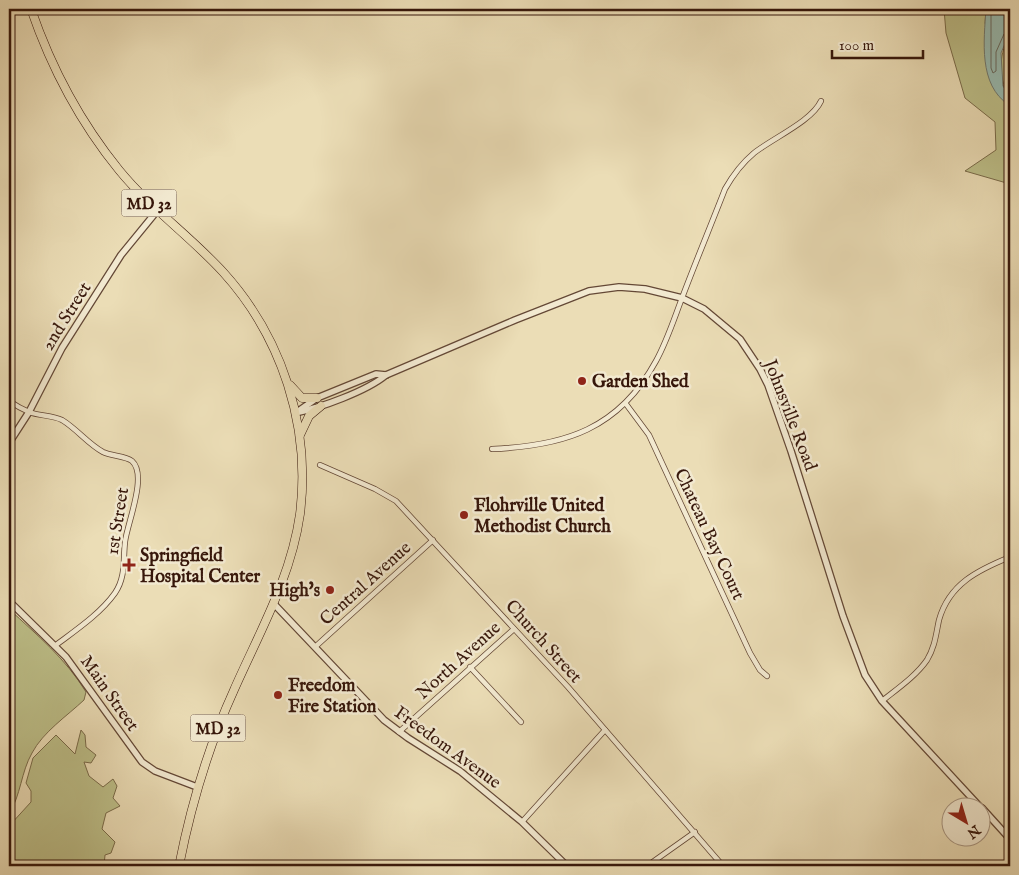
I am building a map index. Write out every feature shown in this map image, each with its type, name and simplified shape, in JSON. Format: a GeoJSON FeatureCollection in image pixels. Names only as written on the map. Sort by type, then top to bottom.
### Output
{"type":"FeatureCollection","features":[{"type":"Feature","properties":{"kind":"main road","name":"MD 32"},"geometry":{"type":"LineString","coordinates":[[32,9],[56,71],[82,119],[119,170],[157,211],[202,251],[238,289],[265,331],[287,381],[300,436],[302,470],[300,513],[292,552],[274,604],[222,718],[197,787],[179,866]]}},
{"type":"Feature","properties":{"kind":"main road"},"geometry":{"type":"LineString","coordinates":[[287,381],[302,398],[317,398]]}},
{"type":"Feature","properties":{"kind":"main road"},"geometry":{"type":"LineString","coordinates":[[300,436],[309,416],[321,406]]}},
{"type":"Feature","properties":{"kind":"street"},"geometry":{"type":"LineString","coordinates":[[492,449],[545,445],[570,438],[592,428],[626,404],[656,362],[725,189],[734,174],[754,153],[814,112],[822,101]]}},
{"type":"Feature","properties":{"kind":"street","name":"2nd Street"},"geometry":{"type":"LineString","coordinates":[[9,443],[29,412],[75,327],[121,255],[157,211]]}},
{"type":"Feature","properties":{"kind":"street","name":"Johnsville Road"},"geometry":{"type":"LineString","coordinates":[[295,413],[321,406],[373,384],[386,375],[589,291],[630,287],[682,298],[704,309],[740,339],[760,369],[791,451],[856,653],[865,675],[882,701],[972,798]]}},
{"type":"Feature","properties":{"kind":"street","name":"Johnsville Road"},"geometry":{"type":"LineString","coordinates":[[295,413],[317,398],[376,374],[386,375]]}},
{"type":"Feature","properties":{"kind":"street","name":"1st Street"},"geometry":{"type":"LineString","coordinates":[[9,401],[29,412],[60,419],[79,432],[96,449],[112,456],[130,460],[134,463],[138,478],[134,506],[125,542],[121,582],[100,610],[56,645]]}},
{"type":"Feature","properties":{"kind":"street","name":"Chateau Bay Court"},"geometry":{"type":"LineString","coordinates":[[626,404],[649,435],[750,653],[760,670],[767,676]]}},
{"type":"Feature","properties":{"kind":"street","name":"Church Street"},"geometry":{"type":"LineString","coordinates":[[320,465],[390,497],[433,540],[514,629],[723,866]]}},
{"type":"Feature","properties":{"kind":"street","name":"Central Avenue"},"geometry":{"type":"LineString","coordinates":[[315,647],[433,540]]}},
{"type":"Feature","properties":{"kind":"street"},"geometry":{"type":"LineString","coordinates":[[882,701],[912,676],[928,659],[936,638],[943,608],[959,585],[974,573],[1010,557]]}},
{"type":"Feature","properties":{"kind":"street","name":"Main Street"},"geometry":{"type":"LineString","coordinates":[[9,601],[56,645],[84,680],[142,762],[155,771],[197,787]]}},
{"type":"Feature","properties":{"kind":"street","name":"Freedom Avenue"},"geometry":{"type":"LineString","coordinates":[[274,604],[384,720],[399,732],[460,771],[522,822],[567,866]]}},
{"type":"Feature","properties":{"kind":"street","name":"North Avenue"},"geometry":{"type":"LineString","coordinates":[[399,732],[514,629]]}},
{"type":"Feature","properties":{"kind":"street"},"geometry":{"type":"LineString","coordinates":[[470,667],[521,722]]}},
{"type":"Feature","properties":{"kind":"street"},"geometry":{"type":"LineString","coordinates":[[522,822],[605,730]]}},
{"type":"Feature","properties":{"kind":"street","name":"Johnsville Road"},"geometry":{"type":"LineString","coordinates":[[992,820],[1010,839]]}},
{"type":"Feature","properties":{"kind":"street"},"geometry":{"type":"LineString","coordinates":[[647,866],[695,832]]}},
{"type":"Feature","properties":{"kind":"green space"},"geometry":{"type":"Polygon","coordinates":[[[944,9],[986,9],[985,23],[1010,104],[1010,184],[965,171],[996,150],[995,122],[965,98],[946,33],[944,9]]]}},
{"type":"Feature","properties":{"kind":"green space"},"geometry":{"type":"Polygon","coordinates":[[[1010,32],[1010,97],[1003,81],[1001,65],[1004,48],[1010,32]]]}},
{"type":"Feature","properties":{"kind":"green space"},"geometry":{"type":"Polygon","coordinates":[[[9,609],[60,658],[86,692],[84,700],[49,731],[37,745],[28,760],[16,799],[9,814],[9,609]]]}},
{"type":"Feature","properties":{"kind":"green space"},"geometry":{"type":"Polygon","coordinates":[[[81,730],[85,735],[86,747],[96,755],[91,763],[84,762],[89,776],[103,787],[113,779],[117,786],[113,798],[120,806],[106,813],[102,829],[115,842],[111,853],[105,855],[104,866],[9,866],[10,825],[31,802],[31,791],[26,783],[33,758],[56,735],[75,754],[81,730]]]}},
{"type":"Feature","properties":{"kind":"water"},"geometry":{"type":"Polygon","coordinates":[[[986,9],[1010,9],[1010,32],[1001,53],[1003,86],[1010,97],[1009,105],[992,86],[988,74],[984,48],[986,9]]]}},
{"type":"Feature","properties":{"kind":"place","name":"Garden Shed"},"geometry":{"type":"Point","coordinates":[582,381]}},
{"type":"Feature","properties":{"kind":"place","name":"Flohrville United Methodist Church"},"geometry":{"type":"Point","coordinates":[464,515]}},
{"type":"Feature","properties":{"kind":"place","name":"Springfield Hospital Center"},"geometry":{"type":"Point","coordinates":[129,565]}},
{"type":"Feature","properties":{"kind":"place","name":"High's"},"geometry":{"type":"Point","coordinates":[330,590]}},
{"type":"Feature","properties":{"kind":"place","name":"Freedom Fire Station"},"geometry":{"type":"Point","coordinates":[278,695]}}]}
